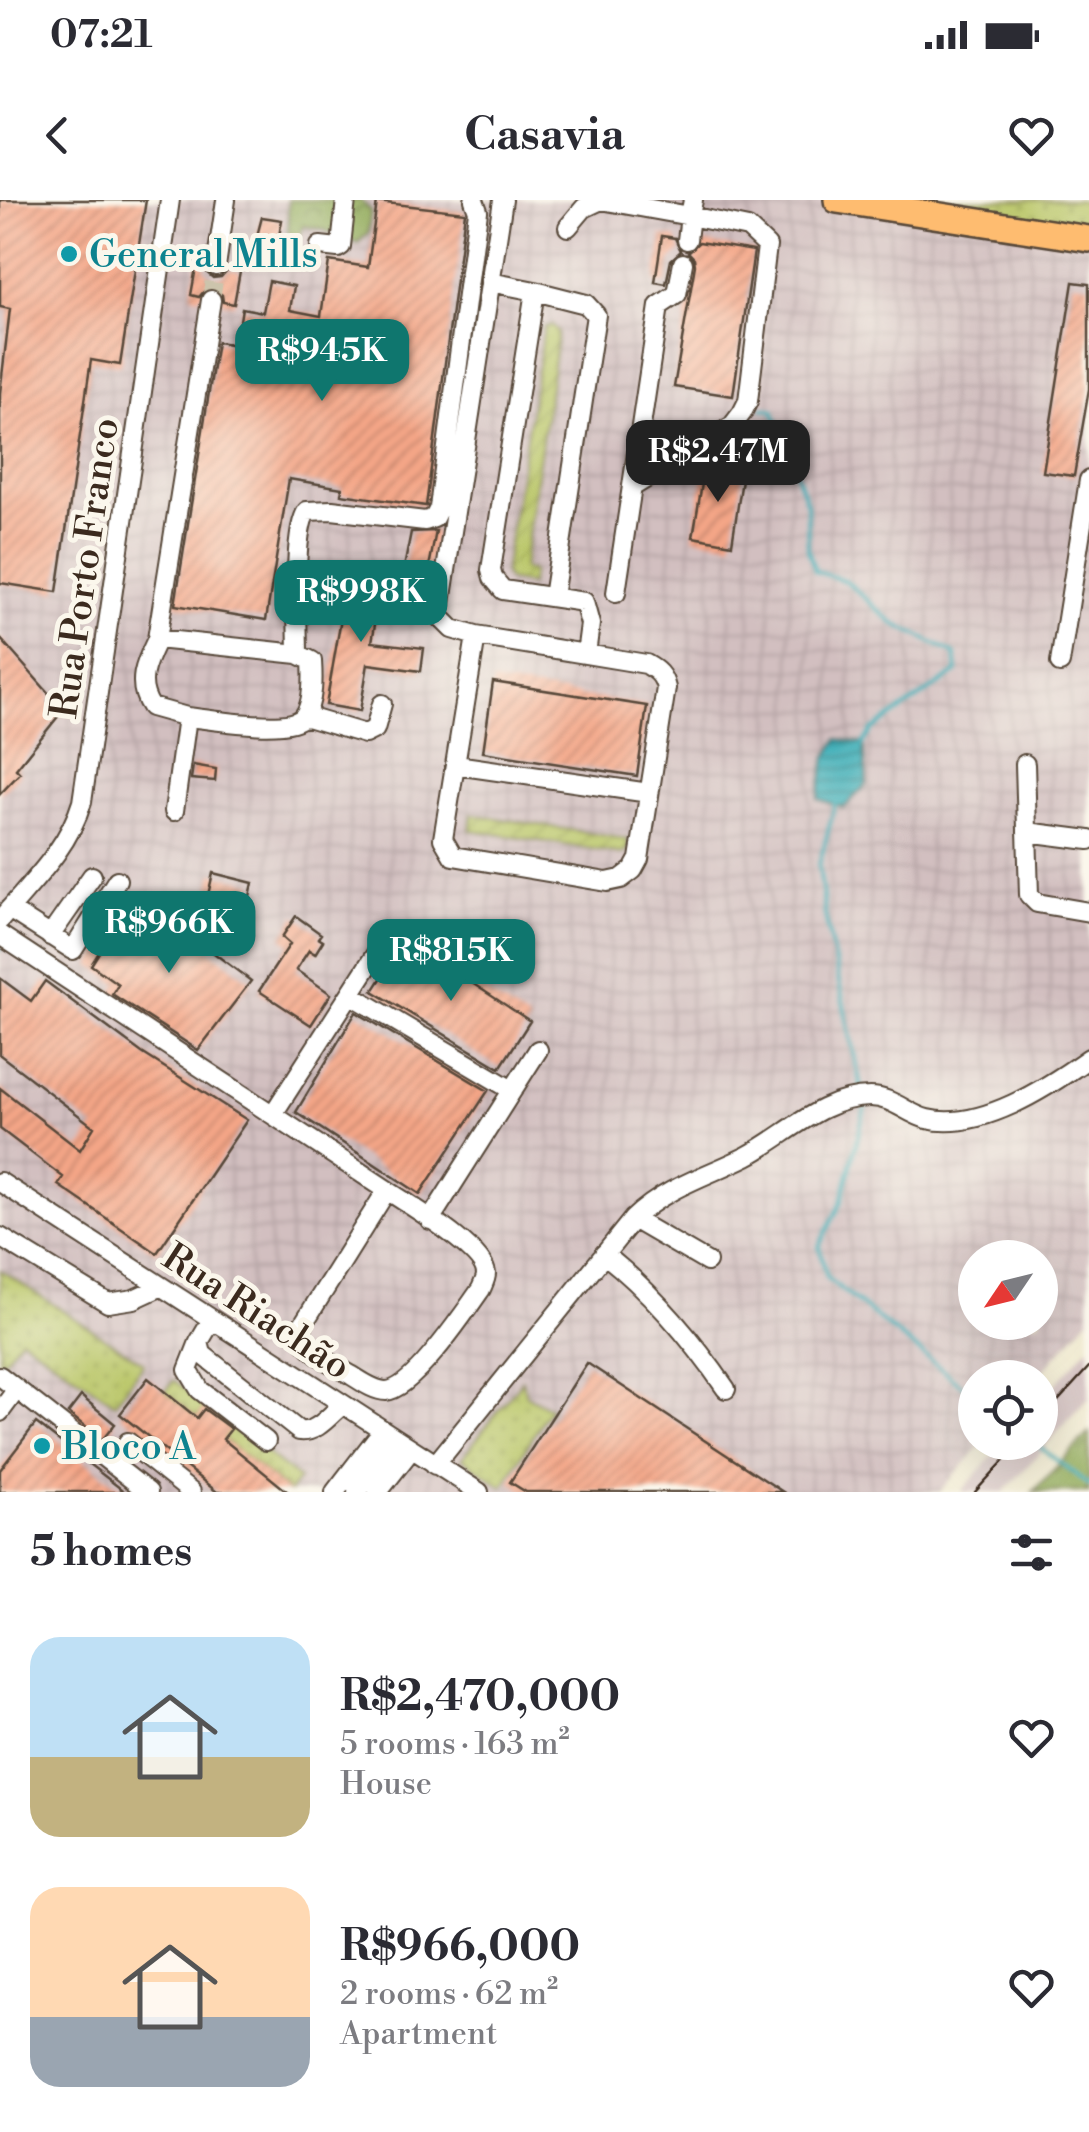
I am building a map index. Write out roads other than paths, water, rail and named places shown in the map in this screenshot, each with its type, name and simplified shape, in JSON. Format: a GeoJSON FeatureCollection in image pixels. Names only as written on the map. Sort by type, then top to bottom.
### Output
{"type":"FeatureCollection","features":[{"type":"Feature","properties":{"kind":"highway"},"geometry":{"type":"LineString","coordinates":[[837,200],[1089,239]]}},
{"type":"Feature","properties":{"kind":"street","name":"Rua Porto Franco"},"geometry":{"type":"LineString","coordinates":[[5,915],[61,847],[82,802],[170,200]]}},
{"type":"Feature","properties":{"kind":"street"},"geometry":{"type":"LineString","coordinates":[[216,266],[226,200]]}},
{"type":"Feature","properties":{"kind":"street"},"geometry":{"type":"LineString","coordinates":[[320,246],[342,246],[346,200]]}},
{"type":"Feature","properties":{"kind":"street"},"geometry":{"type":"LineString","coordinates":[[298,654],[299,544],[301,519],[306,511],[332,510],[426,521],[434,518],[438,508],[478,210],[474,200]]}},
{"type":"Feature","properties":{"kind":"street"},"geometry":{"type":"LineString","coordinates":[[476,636],[442,839],[453,856],[607,882],[621,879],[634,870],[639,859],[666,688],[664,680],[646,664],[476,636],[452,629],[439,616],[503,200]]}},
{"type":"Feature","properties":{"kind":"street"},"geometry":{"type":"LineString","coordinates":[[568,228],[584,208],[601,200],[692,208],[748,228],[768,246],[748,401],[732,426],[632,487]]}},
{"type":"Feature","properties":{"kind":"street"},"geometry":{"type":"LineString","coordinates":[[687,240],[692,208]]}},
{"type":"Feature","properties":{"kind":"street"},"geometry":{"type":"LineString","coordinates":[[616,592],[659,306],[678,294],[683,263]]}},
{"type":"Feature","properties":{"kind":"street"},"geometry":{"type":"LineString","coordinates":[[490,282],[586,304],[596,315],[553,597]]}},
{"type":"Feature","properties":{"kind":"street"},"geometry":{"type":"LineString","coordinates":[[535,291],[491,570],[503,590],[584,602],[590,624],[586,654]]}},
{"type":"Feature","properties":{"kind":"street"},"geometry":{"type":"LineString","coordinates":[[156,639],[308,657],[312,667],[310,701],[304,716],[292,724],[272,725],[188,717],[150,707],[144,698],[143,668],[156,639],[211,300]]}},
{"type":"Feature","properties":{"kind":"street"},"geometry":{"type":"LineString","coordinates":[[1060,663],[1089,480]]}},
{"type":"Feature","properties":{"kind":"street"},"geometry":{"type":"LineString","coordinates":[[304,716],[365,734],[375,729],[382,704]]}},
{"type":"Feature","properties":{"kind":"street"},"geometry":{"type":"LineString","coordinates":[[174,811],[188,717]]}},
{"type":"Feature","properties":{"kind":"street"},"geometry":{"type":"LineString","coordinates":[[1026,764],[1029,895],[1037,902],[1089,912]]}},
{"type":"Feature","properties":{"kind":"street"},"geometry":{"type":"LineString","coordinates":[[456,765],[649,793]]}},
{"type":"Feature","properties":{"kind":"street"},"geometry":{"type":"LineString","coordinates":[[1026,832],[1089,840]]}},
{"type":"Feature","properties":{"kind":"street"},"geometry":{"type":"LineString","coordinates":[[50,936],[92,876]]}},
{"type":"Feature","properties":{"kind":"street"},"geometry":{"type":"LineString","coordinates":[[5,915],[69,949],[77,948],[118,880]]}},
{"type":"Feature","properties":{"kind":"street"},"geometry":{"type":"LineString","coordinates":[[0,935],[387,1190],[482,1262],[486,1274],[482,1290],[407,1381],[397,1389],[378,1390],[310,1348],[302,1337],[302,1324],[387,1190]]}},
{"type":"Feature","properties":{"kind":"street"},"geometry":{"type":"LineString","coordinates":[[273,1114],[386,938]]}},
{"type":"Feature","properties":{"kind":"street"},"geometry":{"type":"LineString","coordinates":[[350,994],[512,1090]]}},
{"type":"Feature","properties":{"kind":"street"},"geometry":{"type":"LineString","coordinates":[[430,1220],[538,1050]]}},
{"type":"Feature","properties":{"kind":"street"},"geometry":{"type":"LineString","coordinates":[[435,1465],[604,1254],[634,1219],[668,1192],[749,1155],[793,1125],[834,1105],[874,1097],[927,1119],[950,1121],[1006,1108],[1037,1093],[1089,1058]]}},
{"type":"Feature","properties":{"kind":"street","name":"Rua Riachão"},"geometry":{"type":"LineString","coordinates":[[0,1182],[479,1492]]}},
{"type":"Feature","properties":{"kind":"street"},"geometry":{"type":"LineString","coordinates":[[634,1219],[707,1262]]}},
{"type":"Feature","properties":{"kind":"street"},"geometry":{"type":"LineString","coordinates":[[0,1237],[108,1302],[134,1300],[160,1287]]}},
{"type":"Feature","properties":{"kind":"street"},"geometry":{"type":"LineString","coordinates":[[604,1254],[682,1328],[726,1389]]}},
{"type":"Feature","properties":{"kind":"street"},"geometry":{"type":"LineString","coordinates":[[212,1320],[188,1370],[200,1390],[266,1441]]}},
{"type":"Feature","properties":{"kind":"street"},"geometry":{"type":"LineString","coordinates":[[199,1342],[208,1361],[299,1431],[313,1430],[342,1405]]}},
{"type":"Feature","properties":{"kind":"street"},"geometry":{"type":"LineString","coordinates":[[0,1376],[148,1492]]}},
{"type":"Feature","properties":{"kind":"street"},"geometry":{"type":"LineString","coordinates":[[0,1412],[18,1390]]}},
{"type":"Feature","properties":{"kind":"street"},"geometry":{"type":"LineString","coordinates":[[334,1492],[396,1441]]}},
{"type":"Feature","properties":{"kind":"street"},"geometry":{"type":"LineString","coordinates":[[357,1492],[396,1441]]}},
{"type":"Feature","properties":{"kind":"street"},"geometry":{"type":"LineString","coordinates":[[378,1492],[396,1441]]}},
{"type":"Feature","properties":{"kind":"street"},"geometry":{"type":"LineString","coordinates":[[128,1442],[192,1492]]}},
{"type":"Feature","properties":{"kind":"water"},"geometry":{"type":"Polygon","coordinates":[[[838,739],[864,743],[867,784],[844,808],[818,799],[826,758],[838,739]]]}},
{"type":"Feature","properties":{"kind":"waterway"},"geometry":{"type":"LineString","coordinates":[[762,408],[773,410],[807,504],[808,550],[815,571],[846,581],[893,623],[955,654],[957,672],[872,730],[861,747]]}},
{"type":"Feature","properties":{"kind":"waterway"},"geometry":{"type":"LineString","coordinates":[[836,801],[819,865],[825,915],[861,1087]]}},
{"type":"Feature","properties":{"kind":"waterway"},"geometry":{"type":"LineString","coordinates":[[865,1108],[842,1201],[819,1246],[827,1278],[958,1382]]}},
{"type":"Feature","properties":{"kind":"waterway"},"geometry":{"type":"LineString","coordinates":[[1057,1460],[1089,1485]]}},
{"type":"Feature","properties":{"kind":"tunnel"},"geometry":{"type":"LineString","coordinates":[[211,300],[216,266]]}},
{"type":"Feature","properties":{"kind":"tram line"},"geometry":{"type":"LineString","coordinates":[[1058,1401],[1089,1367]]}},
{"type":"Feature","properties":{"kind":"tram line"},"geometry":{"type":"LineString","coordinates":[[975,1492],[1004,1460]]}},
{"type":"Feature","properties":{"kind":"place","name":"General Mills"},"geometry":{"type":"Point","coordinates":[69,254]}},
{"type":"Feature","properties":{"kind":"place","name":"Bloco A"},"geometry":{"type":"Point","coordinates":[42,1446]}}]}
